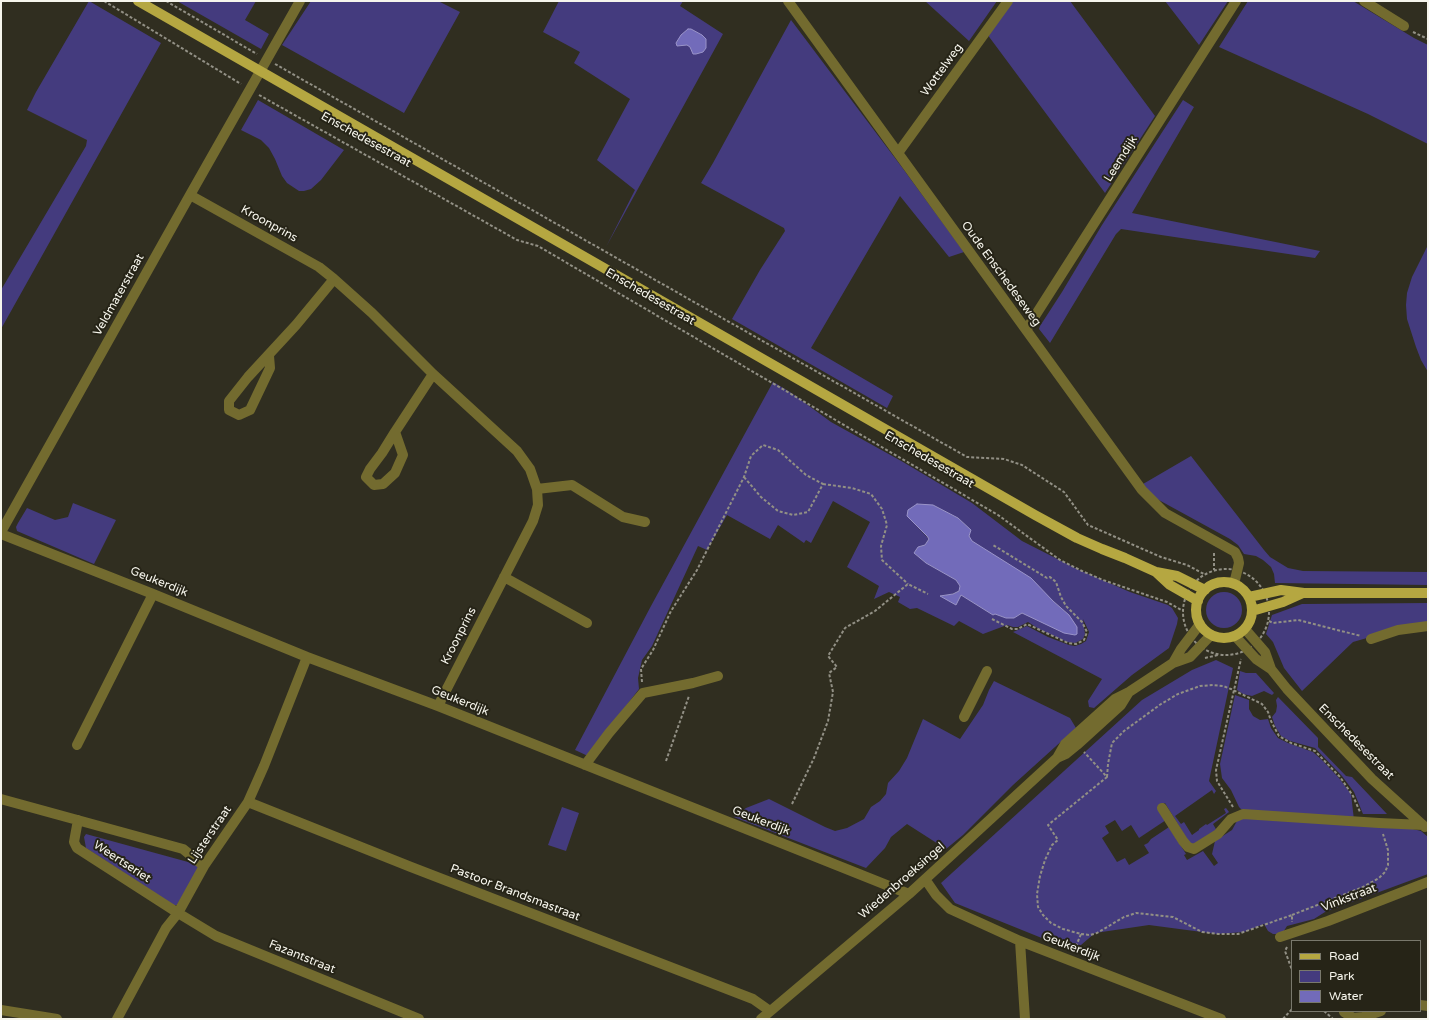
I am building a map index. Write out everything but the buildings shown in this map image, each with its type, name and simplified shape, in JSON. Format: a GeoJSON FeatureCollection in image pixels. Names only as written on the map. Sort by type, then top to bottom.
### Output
{"type":"FeatureCollection","features":[{"type":"Feature","properties":{"kind":"main road","name":"Enschedesestraat"},"geometry":{"type":"LineString","coordinates":[[138,1],[1040,518],[1077,538],[1156,572],[1177,576],[1205,590]]}},
{"type":"Feature","properties":{"kind":"main road","name":"Enschedesestraat"},"geometry":{"type":"LineString","coordinates":[[1156,572],[1170,585],[1198,601]]}},
{"type":"Feature","properties":{"kind":"main road"},"geometry":{"type":"LineString","coordinates":[[1226,582],[1234,584],[1240,587],[1249,597],[1252,611],[1251,618],[1245,629],[1235,636],[1223,638],[1211,635],[1200,624],[1197,617],[1198,601],[1205,590],[1211,586],[1226,582]]}},
{"type":"Feature","properties":{"kind":"main road"},"geometry":{"type":"LineString","coordinates":[[1249,597],[1281,590],[1304,593],[1428,592]]}},
{"type":"Feature","properties":{"kind":"main road"},"geometry":{"type":"LineString","coordinates":[[1252,611],[1304,593]]}},
{"type":"Feature","properties":{"kind":"street","name":"Veldmaterstraat"},"geometry":{"type":"LineString","coordinates":[[1,533],[300,1]]}},
{"type":"Feature","properties":{"kind":"street","name":"Oude Enschedeseweg"},"geometry":{"type":"LineString","coordinates":[[788,1],[1149,498],[1165,513],[1235,552],[1238,558],[1238,569]]}},
{"type":"Feature","properties":{"kind":"street","name":"Wottelweg"},"geometry":{"type":"LineString","coordinates":[[898,153],[1008,1]]}},
{"type":"Feature","properties":{"kind":"street","name":"Leemdijk"},"geometry":{"type":"LineString","coordinates":[[1026,330],[1236,1]]}},
{"type":"Feature","properties":{"kind":"street"},"geometry":{"type":"LineString","coordinates":[[1364,1],[1404,26]]}},
{"type":"Feature","properties":{"kind":"street","name":"Kroonprins"},"geometry":{"type":"LineString","coordinates":[[190,195],[319,267],[334,279],[372,313],[433,374],[517,451],[530,469],[537,489],[538,505],[533,521],[438,706]]}},
{"type":"Feature","properties":{"kind":"street"},"geometry":{"type":"LineString","coordinates":[[269,356],[270,368],[250,410],[239,416],[229,410],[229,401],[248,377],[269,356],[334,279]]}},
{"type":"Feature","properties":{"kind":"street"},"geometry":{"type":"LineString","coordinates":[[395,432],[403,455],[395,473],[383,484],[374,485],[366,477],[370,469],[433,374]]}},
{"type":"Feature","properties":{"kind":"street"},"geometry":{"type":"LineString","coordinates":[[537,489],[572,485],[623,517],[645,522]]}},
{"type":"Feature","properties":{"kind":"street","name":"Geukerdijk"},"geometry":{"type":"LineString","coordinates":[[1,533],[307,657],[438,706],[909,894]]}},
{"type":"Feature","properties":{"kind":"street"},"geometry":{"type":"LineString","coordinates":[[1234,584],[1238,569]]}},
{"type":"Feature","properties":{"kind":"street"},"geometry":{"type":"LineString","coordinates":[[504,577],[587,623]]}},
{"type":"Feature","properties":{"kind":"street"},"geometry":{"type":"LineString","coordinates":[[77,745],[153,594]]}},
{"type":"Feature","properties":{"kind":"street","name":"Wiedenbroeksingel"},"geometry":{"type":"LineString","coordinates":[[1172,663],[1200,624]]}},
{"type":"Feature","properties":{"kind":"street"},"geometry":{"type":"LineString","coordinates":[[1371,639],[1398,630],[1428,626]]}},
{"type":"Feature","properties":{"kind":"street","name":"Enschedesestraat"},"geometry":{"type":"LineString","coordinates":[[1245,629],[1265,652],[1271,669],[1287,690],[1372,779],[1426,827]]}},
{"type":"Feature","properties":{"kind":"street","name":"Wiedenbroeksingel"},"geometry":{"type":"LineString","coordinates":[[761,1019],[909,894],[1057,758],[1065,744],[1115,699],[1129,692],[1172,663],[1190,657],[1211,635]]}},
{"type":"Feature","properties":{"kind":"street","name":"Enschedesestraat"},"geometry":{"type":"LineString","coordinates":[[1235,636],[1256,659],[1271,669]]}},
{"type":"Feature","properties":{"kind":"street","name":"Lijsterstraat"},"geometry":{"type":"LineString","coordinates":[[117,1019],[166,928],[178,913],[204,866],[248,802],[264,766],[307,657]]}},
{"type":"Feature","properties":{"kind":"street"},"geometry":{"type":"LineString","coordinates":[[964,717],[988,671]]}},
{"type":"Feature","properties":{"kind":"street"},"geometry":{"type":"LineString","coordinates":[[585,765],[609,733],[643,693],[693,684],[718,676]]}},
{"type":"Feature","properties":{"kind":"street","name":"Wiedenbroeksingel"},"geometry":{"type":"LineString","coordinates":[[1057,758],[1066,754],[1077,745],[1121,705],[1129,692]]}},
{"type":"Feature","properties":{"kind":"street","name":"Weertseriet"},"geometry":{"type":"LineString","coordinates":[[1,799],[183,848],[204,866]]}},
{"type":"Feature","properties":{"kind":"street","name":"Pastoor Brandsmastraat"},"geometry":{"type":"LineString","coordinates":[[248,802],[411,867],[753,999],[770,1011]]}},
{"type":"Feature","properties":{"kind":"street"},"geometry":{"type":"LineString","coordinates":[[1162,808],[1183,841],[1188,847],[1194,850],[1218,834],[1231,819],[1244,814],[1426,827]]}},
{"type":"Feature","properties":{"kind":"street","name":"Weertseriet"},"geometry":{"type":"LineString","coordinates":[[78,820],[74,842],[77,848],[178,913]]}},
{"type":"Feature","properties":{"kind":"street","name":"Geukerdijk"},"geometry":{"type":"LineString","coordinates":[[924,879],[936,895],[950,909],[1020,941],[1221,1019]]}},
{"type":"Feature","properties":{"kind":"street","name":"Vinkstraat"},"geometry":{"type":"LineString","coordinates":[[1280,937],[1428,882]]}},
{"type":"Feature","properties":{"kind":"street","name":"Fazantstraat"},"geometry":{"type":"LineString","coordinates":[[178,913],[216,936],[417,1019]]}},
{"type":"Feature","properties":{"kind":"street"},"geometry":{"type":"LineString","coordinates":[[1020,941],[1025,1019]]}},
{"type":"Feature","properties":{"kind":"street"},"geometry":{"type":"LineString","coordinates":[[1,1010],[57,1019]]}},
{"type":"Feature","properties":{"kind":"street"},"geometry":{"type":"LineString","coordinates":[[1344,1012],[1353,1018],[1363,1017],[1378,1012]]}},
{"type":"Feature","properties":{"kind":"path","name":"Enschedesestraat"},"geometry":{"type":"LineString","coordinates":[[104,1],[251,90],[518,240],[538,246],[552,254],[998,515],[1060,560],[1103,580],[1166,602],[1183,611]]}},
{"type":"Feature","properties":{"kind":"path","name":"Enschedesestraat"},"geometry":{"type":"LineString","coordinates":[[166,1],[967,457],[1004,459],[1022,465],[1064,492],[1088,525],[1154,554],[1188,565],[1204,574]]}},
{"type":"Feature","properties":{"kind":"path"},"geometry":{"type":"LineString","coordinates":[[1404,26],[1428,39]]}},
{"type":"Feature","properties":{"kind":"path"},"geometry":{"type":"LineString","coordinates":[[643,693],[641,669],[653,650],[671,611],[697,570],[744,477],[751,456],[763,445],[778,450],[806,475],[823,484],[852,488],[871,494],[882,509],[887,525],[881,546],[882,560],[908,584],[928,594]]}},
{"type":"Feature","properties":{"kind":"path"},"geometry":{"type":"LineString","coordinates":[[744,477],[761,497],[778,511],[793,515],[808,512],[823,484]]}},
{"type":"Feature","properties":{"kind":"path"},"geometry":{"type":"LineString","coordinates":[[1213,540],[1214,570]]}},
{"type":"Feature","properties":{"kind":"path"},"geometry":{"type":"LineString","coordinates":[[992,619],[1012,629],[1018,629],[1027,624],[1068,643],[1076,644],[1084,640],[1087,632],[1082,622],[1066,606],[1056,582],[1050,576],[1047,578],[993,545]]}},
{"type":"Feature","properties":{"kind":"path"},"geometry":{"type":"LineString","coordinates":[[1223,568],[1238,569],[1256,580],[1266,593],[1269,606],[1268,621],[1265,630],[1257,642],[1247,650],[1238,654],[1220,654],[1212,652],[1201,646],[1191,636],[1185,625],[1183,611],[1187,595],[1193,584],[1204,574],[1214,570],[1223,568]]}},
{"type":"Feature","properties":{"kind":"path"},"geometry":{"type":"LineString","coordinates":[[792,804],[814,758],[828,721],[833,692],[829,673],[837,668],[828,656],[845,628],[875,611],[908,584]]}},
{"type":"Feature","properties":{"kind":"path"},"geometry":{"type":"LineString","coordinates":[[1268,621],[1273,623],[1298,620],[1371,639]]}},
{"type":"Feature","properties":{"kind":"path"},"geometry":{"type":"LineString","coordinates":[[1239,816],[1218,784],[1216,770],[1241,659]]}},
{"type":"Feature","properties":{"kind":"path"},"geometry":{"type":"LineString","coordinates":[[666,761],[693,684]]}},
{"type":"Feature","properties":{"kind":"path"},"geometry":{"type":"LineString","coordinates":[[1363,822],[1353,796],[1340,777],[1315,751],[1291,743],[1279,736],[1271,722],[1268,712],[1262,704],[1223,686],[1213,684],[1200,686],[1178,694],[1161,704],[1124,731],[1112,743],[1107,777],[1048,825],[1058,840],[1052,845],[1040,876],[1037,894],[1038,907],[1051,923],[1063,929],[1081,934],[1090,935],[1097,933],[1124,917],[1136,913],[1173,917],[1202,932],[1238,934],[1292,915],[1363,887],[1379,878],[1385,872],[1388,864],[1388,850],[1379,823]]}},
{"type":"Feature","properties":{"kind":"path"},"geometry":{"type":"LineString","coordinates":[[1077,745],[1107,777]]}},
{"type":"Feature","properties":{"kind":"path"},"geometry":{"type":"LineString","coordinates":[[1291,967],[1285,951],[1292,933],[1292,915]]}},
{"type":"Feature","properties":{"kind":"path"},"geometry":{"type":"LineString","coordinates":[[1070,961],[1081,934]]}},
{"type":"Feature","properties":{"kind":"path"},"geometry":{"type":"LineString","coordinates":[[1283,1019],[1291,1010]]}},
{"type":"Feature","properties":{"kind":"path"},"geometry":{"type":"LineString","coordinates":[[1325,1012],[1333,1019]]}},
{"type":"Feature","properties":{"kind":"green space"},"geometry":{"type":"Polygon","coordinates":[[[89,1],[161,43],[1,329],[1,290],[86,146],[87,140],[27,110],[89,1]]]}},
{"type":"Feature","properties":{"kind":"green space"},"geometry":{"type":"Polygon","coordinates":[[[177,1],[256,1],[245,20],[269,34],[261,49],[177,1]]]}},
{"type":"Feature","properties":{"kind":"green space"},"geometry":{"type":"Polygon","coordinates":[[[311,1],[438,1],[460,12],[404,113],[282,45],[311,1]]]}},
{"type":"Feature","properties":{"kind":"green space"},"geometry":{"type":"Polygon","coordinates":[[[559,1],[683,1],[680,6],[723,34],[606,247],[635,190],[597,160],[630,99],[574,63],[580,52],[543,32],[559,1]]]}},
{"type":"Feature","properties":{"kind":"green space"},"geometry":{"type":"Polygon","coordinates":[[[925,1],[997,1],[969,41],[925,1]]]}},
{"type":"Feature","properties":{"kind":"green space"},"geometry":{"type":"Polygon","coordinates":[[[1011,1],[1070,1],[1155,116],[1105,193],[987,34],[1011,1]]]}},
{"type":"Feature","properties":{"kind":"green space"},"geometry":{"type":"Polygon","coordinates":[[[1165,1],[1228,1],[1199,45],[1165,1]]]}},
{"type":"Feature","properties":{"kind":"green space"},"geometry":{"type":"Polygon","coordinates":[[[1248,1],[1353,1],[1428,45],[1428,144],[1368,114],[1219,47],[1248,1]]]}},
{"type":"Feature","properties":{"kind":"green space"},"geometry":{"type":"Polygon","coordinates":[[[791,20],[964,252],[949,257],[900,196],[811,348],[893,396],[887,408],[732,319],[760,270],[785,231],[784,228],[701,183],[791,20]]]}},
{"type":"Feature","properties":{"kind":"green space"},"geometry":{"type":"Polygon","coordinates":[[[258,100],[344,150],[321,180],[311,189],[299,191],[287,183],[282,176],[269,148],[261,140],[241,130],[258,100]]]}},
{"type":"Feature","properties":{"kind":"green space"},"geometry":{"type":"Polygon","coordinates":[[[1183,100],[1194,107],[1132,213],[1320,251],[1315,258],[1121,229],[1116,234],[1050,343],[1039,329],[1040,326],[1102,225],[1183,100]]]}},
{"type":"Feature","properties":{"kind":"green space"},"geometry":{"type":"Polygon","coordinates":[[[1428,245],[1428,372],[1416,347],[1407,319],[1406,305],[1407,293],[1412,277],[1428,245]]]}},
{"type":"Feature","properties":{"kind":"green space"},"geometry":{"type":"Polygon","coordinates":[[[773,382],[790,392],[831,422],[972,503],[1022,541],[1077,569],[1130,592],[1168,605],[1172,608],[1178,618],[1169,648],[1132,675],[1094,708],[1089,707],[1088,701],[1102,679],[1013,632],[1027,626],[1048,637],[1075,646],[1086,641],[1089,632],[1083,619],[1085,634],[1083,639],[1075,643],[1067,642],[1039,629],[1028,622],[1018,627],[1007,625],[983,634],[959,621],[954,626],[917,608],[910,609],[898,602],[900,597],[889,592],[874,599],[879,586],[847,567],[870,522],[833,501],[811,543],[806,540],[804,543],[778,525],[770,539],[727,515],[707,550],[698,546],[652,646],[642,660],[638,678],[639,689],[588,756],[575,750],[651,606],[773,382]],[[933,505],[907,516],[929,539],[925,545],[918,547],[914,553],[926,563],[956,580],[960,586],[959,591],[941,596],[956,605],[961,595],[993,615],[995,614],[1006,618],[1014,618],[1022,613],[1032,617],[1069,615],[1053,601],[971,541],[969,536],[971,530],[958,518],[933,505]]]}},
{"type":"Feature","properties":{"kind":"green space"},"geometry":{"type":"Polygon","coordinates":[[[1191,456],[1270,557],[1288,568],[1303,571],[1428,572],[1428,585],[1275,583],[1274,574],[1271,567],[1263,560],[1256,556],[1244,554],[1238,545],[1230,539],[1157,499],[1143,484],[1191,456]]]}},
{"type":"Feature","properties":{"kind":"green space"},"geometry":{"type":"Polygon","coordinates":[[[73,503],[116,520],[94,564],[17,531],[16,527],[27,508],[55,520],[68,517],[73,503]]]}},
{"type":"Feature","properties":{"kind":"green space"},"geometry":{"type":"Polygon","coordinates":[[[1224,592],[1237,597],[1242,610],[1237,623],[1224,628],[1211,623],[1206,610],[1211,597],[1224,592]]]}},
{"type":"Feature","properties":{"kind":"green space"},"geometry":{"type":"Polygon","coordinates":[[[1428,603],[1428,622],[1419,623],[1353,642],[1302,691],[1284,668],[1273,642],[1266,634],[1272,615],[1302,604],[1428,603]]]}},
{"type":"Feature","properties":{"kind":"green space"},"geometry":{"type":"Polygon","coordinates":[[[1216,660],[1233,668],[1209,781],[1216,791],[1214,794],[1212,790],[1175,816],[1181,824],[1184,822],[1192,835],[1206,824],[1207,825],[1226,813],[1224,809],[1226,808],[1229,812],[1213,824],[1217,831],[1194,844],[1190,844],[1165,803],[1159,807],[1166,820],[1139,838],[1131,825],[1122,831],[1115,820],[1105,826],[1109,833],[1102,838],[1117,862],[1125,858],[1129,865],[1149,853],[1144,845],[1169,827],[1186,854],[1184,855],[1187,860],[1203,851],[1214,866],[1218,863],[1212,854],[1215,841],[1232,830],[1237,821],[1245,816],[1413,829],[1421,831],[1428,837],[1428,874],[1325,912],[1314,919],[1287,926],[1282,934],[1273,934],[1268,931],[1264,924],[1244,932],[1217,934],[1149,925],[1095,933],[1074,951],[955,903],[941,883],[1142,700],[1192,670],[1216,660]]]}},
{"type":"Feature","properties":{"kind":"green space"},"geometry":{"type":"Polygon","coordinates":[[[1240,671],[1246,673],[1256,673],[1274,693],[1272,695],[1264,691],[1252,696],[1243,694],[1237,690],[1240,671]]]}},
{"type":"Feature","properties":{"kind":"green space"},"geometry":{"type":"Polygon","coordinates":[[[994,681],[1070,718],[1076,728],[1013,785],[963,835],[946,849],[907,824],[891,837],[885,848],[866,868],[734,817],[746,808],[769,799],[835,831],[847,828],[864,819],[871,807],[880,801],[886,794],[888,783],[899,771],[907,758],[923,719],[960,739],[983,705],[994,681]]]}},
{"type":"Feature","properties":{"kind":"green space"},"geometry":{"type":"Polygon","coordinates":[[[1235,695],[1249,700],[1249,709],[1253,716],[1260,720],[1268,719],[1271,728],[1278,738],[1313,752],[1322,760],[1339,778],[1351,794],[1354,820],[1242,810],[1239,807],[1231,790],[1222,778],[1220,764],[1235,695]]]}},
{"type":"Feature","properties":{"kind":"green space"},"geometry":{"type":"Polygon","coordinates":[[[1278,697],[1318,738],[1318,747],[1346,776],[1352,777],[1387,814],[1363,814],[1354,792],[1342,776],[1315,748],[1290,741],[1281,736],[1272,717],[1276,712],[1276,700],[1278,697]]]}},
{"type":"Feature","properties":{"kind":"green space"},"geometry":{"type":"Polygon","coordinates":[[[562,807],[579,813],[566,851],[548,845],[562,807]]]}},
{"type":"Feature","properties":{"kind":"green space"},"geometry":{"type":"Polygon","coordinates":[[[86,834],[199,865],[197,872],[177,905],[173,905],[86,848],[84,837],[86,834]]]}},
{"type":"Feature","properties":{"kind":"water"},"geometry":{"type":"Polygon","coordinates":[[[688,29],[702,35],[706,39],[706,48],[703,52],[693,54],[690,47],[687,45],[677,46],[676,43],[681,35],[688,29]]]}},
{"type":"Feature","properties":{"kind":"water"},"geometry":{"type":"Polygon","coordinates":[[[917,504],[933,505],[958,518],[971,530],[969,536],[972,541],[1031,578],[1069,615],[1077,627],[1077,634],[1064,633],[1022,613],[1014,618],[1006,618],[995,614],[993,615],[961,595],[956,605],[940,596],[953,594],[959,591],[960,586],[956,580],[926,563],[914,553],[918,547],[925,545],[929,539],[907,516],[908,510],[917,504]]]}}]}
